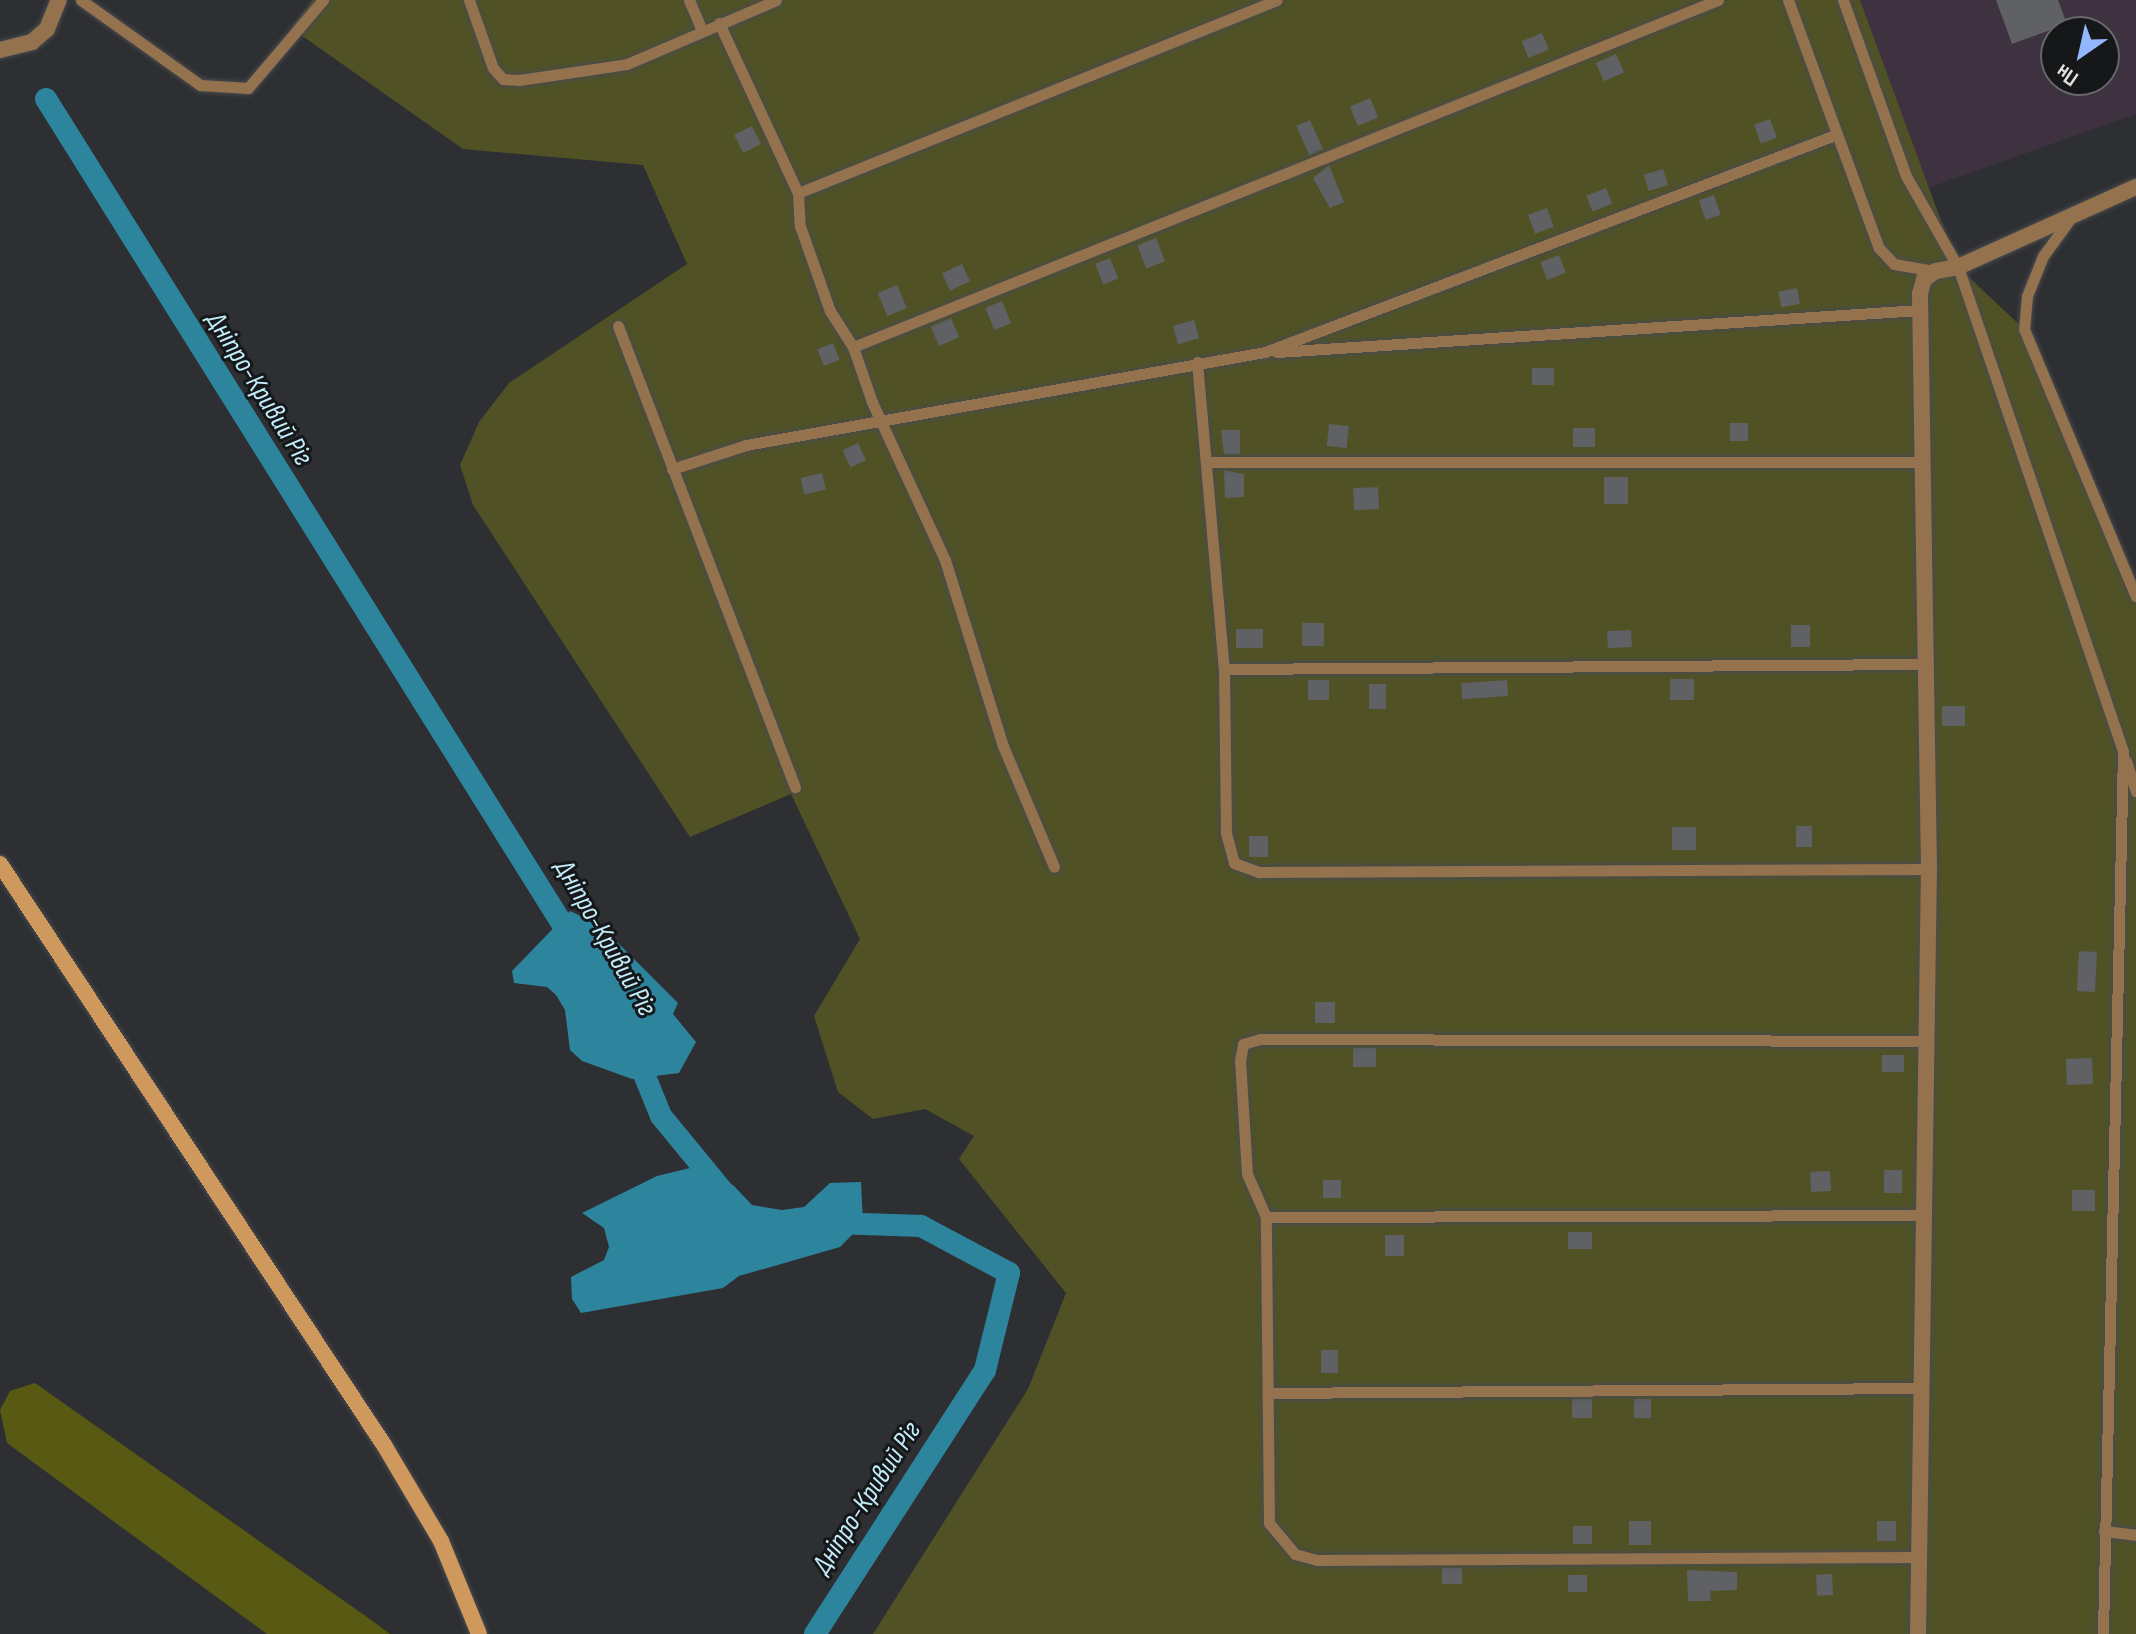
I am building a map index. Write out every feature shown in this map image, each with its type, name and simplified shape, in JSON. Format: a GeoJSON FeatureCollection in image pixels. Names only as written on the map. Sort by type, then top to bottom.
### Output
{"type":"FeatureCollection","features":[{"type":"Feature","properties":{"kind":"main road"},"geometry":{"type":"LineString","coordinates":[[0,864],[376,1432],[441,1541],[479,1634]]}},
{"type":"Feature","properties":{"kind":"street"},"geometry":{"type":"LineString","coordinates":[[0,50],[32,42],[47,29],[59,0]]}},
{"type":"Feature","properties":{"kind":"street"},"geometry":{"type":"LineString","coordinates":[[1918,1634],[1915,1557],[1925,1215],[1929,869],[1920,310],[1924,279],[1936,271],[1958,267],[2078,209],[2136,187]]}},
{"type":"Feature","properties":{"kind":"lane"},"geometry":{"type":"LineString","coordinates":[[81,0],[200,85],[248,88],[323,0]]}},
{"type":"Feature","properties":{"kind":"lane"},"geometry":{"type":"LineString","coordinates":[[469,0],[493,68],[503,79],[627,64],[776,0]]}},
{"type":"Feature","properties":{"kind":"lane"},"geometry":{"type":"LineString","coordinates":[[689,0],[702,30]]}},
{"type":"Feature","properties":{"kind":"lane"},"geometry":{"type":"LineString","coordinates":[[798,193],[1277,0]]}},
{"type":"Feature","properties":{"kind":"lane"},"geometry":{"type":"LineString","coordinates":[[853,347],[1718,0]]}},
{"type":"Feature","properties":{"kind":"lane"},"geometry":{"type":"LineString","coordinates":[[1788,0],[1879,248],[1894,264],[1936,271]]}},
{"type":"Feature","properties":{"kind":"lane"},"geometry":{"type":"LineString","coordinates":[[1843,0],[1906,176],[1958,267],[2136,791]]}},
{"type":"Feature","properties":{"kind":"lane"},"geometry":{"type":"LineString","coordinates":[[719,23],[798,193],[800,226],[830,311],[853,347],[880,420],[945,560],[1003,746],[1054,867]]}},
{"type":"Feature","properties":{"kind":"lane"},"geometry":{"type":"LineString","coordinates":[[1265,352],[1835,135]]}},
{"type":"Feature","properties":{"kind":"lane"},"geometry":{"type":"LineString","coordinates":[[2078,209],[2043,256],[2027,296],[2024,329],[2136,597]]}},
{"type":"Feature","properties":{"kind":"lane"},"geometry":{"type":"LineString","coordinates":[[672,469],[746,445],[1265,352],[1920,310]]}},
{"type":"Feature","properties":{"kind":"lane"},"geometry":{"type":"LineString","coordinates":[[618,326],[795,787]]}},
{"type":"Feature","properties":{"kind":"lane"},"geometry":{"type":"LineString","coordinates":[[1197,362],[1224,669],[1226,833],[1234,863],[1247,870],[1929,869]]}},
{"type":"Feature","properties":{"kind":"lane"},"geometry":{"type":"LineString","coordinates":[[1208,462],[1923,462]]}},
{"type":"Feature","properties":{"kind":"lane"},"geometry":{"type":"LineString","coordinates":[[1224,669],[1928,664]]}},
{"type":"Feature","properties":{"kind":"lane"},"geometry":{"type":"LineString","coordinates":[[2103,1634],[2123,751]]}},
{"type":"Feature","properties":{"kind":"lane"},"geometry":{"type":"LineString","coordinates":[[1915,1557],[1317,1560],[1279,1541],[1269,1523],[1266,1217],[1247,1174],[1240,1061],[1243,1044],[1252,1040],[1927,1041]]}},
{"type":"Feature","properties":{"kind":"lane"},"geometry":{"type":"LineString","coordinates":[[1266,1217],[1925,1215]]}},
{"type":"Feature","properties":{"kind":"lane"},"geometry":{"type":"LineString","coordinates":[[1268,1393],[1921,1388]]}},
{"type":"Feature","properties":{"kind":"lane"},"geometry":{"type":"LineString","coordinates":[[2104,1531],[2136,1535]]}},
{"type":"Feature","properties":{"kind":"shaded area"},"geometry":{"type":"Polygon","coordinates":[[[1860,0],[2136,0],[2136,114],[1928,188],[1860,0]]]}},
{"type":"Feature","properties":{"kind":"shaded area"},"geometry":{"type":"Polygon","coordinates":[[[35,1383],[390,1634],[267,1634],[7,1443],[0,1410],[10,1391],[35,1383]]]}},
{"type":"Feature","properties":{"kind":"green space"},"geometry":{"type":"Polygon","coordinates":[[[313,0],[1860,0],[1958,267],[2024,329],[2136,596],[2136,1634],[873,1634],[1028,1389],[1066,1293],[959,1159],[974,1136],[925,1109],[873,1119],[838,1092],[814,1016],[860,939],[791,794],[690,837],[473,505],[460,465],[479,422],[509,383],[687,264],[643,165],[463,149],[291,28],[313,0]]]}},
{"type":"Feature","properties":{"kind":"water"},"geometry":{"type":"Polygon","coordinates":[[[570,911],[600,925],[678,1003],[673,1014],[696,1042],[679,1073],[632,1079],[582,1061],[570,1050],[565,1010],[556,995],[547,987],[514,983],[512,971],[570,911]]]}},
{"type":"Feature","properties":{"kind":"water"},"geometry":{"type":"Polygon","coordinates":[[[690,1168],[733,1185],[752,1205],[782,1210],[804,1207],[830,1183],[861,1182],[863,1224],[840,1247],[739,1276],[723,1288],[581,1313],[572,1299],[571,1277],[604,1260],[609,1247],[604,1228],[582,1213],[657,1176],[690,1168]]]}},
{"type":"Feature","properties":{"kind":"building"},"geometry":{"type":"Polygon","coordinates":[[[1996,0],[2058,0],[2064,16],[2040,16],[2040,34],[2012,44],[1996,0]]]}},
{"type":"Feature","properties":{"kind":"building"},"geometry":{"type":"Polygon","coordinates":[[[1542,33],[1549,50],[1528,58],[1522,41],[1542,33]]]}},
{"type":"Feature","properties":{"kind":"building"},"geometry":{"type":"Polygon","coordinates":[[[1616,54],[1624,72],[1604,81],[1596,63],[1616,54]]]}},
{"type":"Feature","properties":{"kind":"building"},"geometry":{"type":"Polygon","coordinates":[[[1370,98],[1378,117],[1358,126],[1350,107],[1370,98]]]}},
{"type":"Feature","properties":{"kind":"building"},"geometry":{"type":"Polygon","coordinates":[[[1770,119],[1777,138],[1761,144],[1754,125],[1770,119]]]}},
{"type":"Feature","properties":{"kind":"building"},"geometry":{"type":"Polygon","coordinates":[[[1310,120],[1323,149],[1309,155],[1296,126],[1310,120]]]}},
{"type":"Feature","properties":{"kind":"building"},"geometry":{"type":"Polygon","coordinates":[[[752,126],[761,144],[743,153],[734,135],[752,126]]]}},
{"type":"Feature","properties":{"kind":"building"},"geometry":{"type":"Polygon","coordinates":[[[1329,165],[1344,202],[1330,208],[1313,178],[1329,165]]]}},
{"type":"Feature","properties":{"kind":"building"},"geometry":{"type":"Polygon","coordinates":[[[1663,169],[1668,185],[1649,191],[1644,175],[1663,169]]]}},
{"type":"Feature","properties":{"kind":"building"},"geometry":{"type":"Polygon","coordinates":[[[1606,188],[1612,204],[1592,211],[1586,196],[1606,188]]]}},
{"type":"Feature","properties":{"kind":"building"},"geometry":{"type":"Polygon","coordinates":[[[1714,195],[1721,215],[1706,220],[1699,200],[1714,195]]]}},
{"type":"Feature","properties":{"kind":"building"},"geometry":{"type":"Polygon","coordinates":[[[1547,208],[1554,227],[1535,234],[1528,215],[1547,208]]]}},
{"type":"Feature","properties":{"kind":"building"},"geometry":{"type":"Polygon","coordinates":[[[1156,238],[1165,261],[1146,269],[1137,245],[1156,238]]]}},
{"type":"Feature","properties":{"kind":"building"},"geometry":{"type":"Polygon","coordinates":[[[1559,255],[1566,273],[1547,280],[1540,262],[1559,255]]]}},
{"type":"Feature","properties":{"kind":"building"},"geometry":{"type":"Polygon","coordinates":[[[1110,258],[1118,278],[1103,284],[1095,264],[1110,258]]]}},
{"type":"Feature","properties":{"kind":"building"},"geometry":{"type":"Polygon","coordinates":[[[962,264],[970,281],[950,291],[942,273],[962,264]]]}},
{"type":"Feature","properties":{"kind":"building"},"geometry":{"type":"Polygon","coordinates":[[[897,285],[907,308],[887,316],[878,293],[897,285]]]}},
{"type":"Feature","properties":{"kind":"building"},"geometry":{"type":"Polygon","coordinates":[[[1797,288],[1800,304],[1781,307],[1778,292],[1797,288]]]}},
{"type":"Feature","properties":{"kind":"building"},"geometry":{"type":"Polygon","coordinates":[[[1002,301],[1011,323],[994,330],[985,308],[1002,301]]]}},
{"type":"Feature","properties":{"kind":"building"},"geometry":{"type":"Polygon","coordinates":[[[951,318],[959,337],[939,346],[931,327],[951,318]]]}},
{"type":"Feature","properties":{"kind":"building"},"geometry":{"type":"Polygon","coordinates":[[[1194,320],[1199,338],[1178,344],[1173,326],[1194,320]]]}},
{"type":"Feature","properties":{"kind":"building"},"geometry":{"type":"Polygon","coordinates":[[[833,343],[840,360],[824,366],[817,349],[833,343]]]}},
{"type":"Feature","properties":{"kind":"building"},"geometry":{"type":"Polygon","coordinates":[[[1532,368],[1554,368],[1554,385],[1532,385],[1532,368]]]}},
{"type":"Feature","properties":{"kind":"building"},"geometry":{"type":"Polygon","coordinates":[[[1730,423],[1748,423],[1748,441],[1730,441],[1730,423]]]}},
{"type":"Feature","properties":{"kind":"building"},"geometry":{"type":"Polygon","coordinates":[[[1329,424],[1349,426],[1347,448],[1327,446],[1329,424]]]}},
{"type":"Feature","properties":{"kind":"building"},"geometry":{"type":"Polygon","coordinates":[[[1573,428],[1595,428],[1595,447],[1573,447],[1573,428]]]}},
{"type":"Feature","properties":{"kind":"building"},"geometry":{"type":"Polygon","coordinates":[[[1221,430],[1240,430],[1240,454],[1224,454],[1221,430]]]}},
{"type":"Feature","properties":{"kind":"building"},"geometry":{"type":"Polygon","coordinates":[[[858,443],[866,460],[851,467],[843,450],[858,443]]]}},
{"type":"Feature","properties":{"kind":"building"},"geometry":{"type":"Polygon","coordinates":[[[1224,470],[1244,474],[1244,497],[1225,498],[1224,470]]]}},
{"type":"Feature","properties":{"kind":"building"},"geometry":{"type":"Polygon","coordinates":[[[822,473],[826,490],[804,495],[801,478],[822,473]]]}},
{"type":"Feature","properties":{"kind":"building"},"geometry":{"type":"Polygon","coordinates":[[[1604,477],[1628,477],[1628,504],[1604,504],[1604,477]]]}},
{"type":"Feature","properties":{"kind":"building"},"geometry":{"type":"Polygon","coordinates":[[[1378,487],[1379,509],[1354,510],[1353,488],[1378,487]]]}},
{"type":"Feature","properties":{"kind":"building"},"geometry":{"type":"Polygon","coordinates":[[[1302,623],[1324,623],[1324,646],[1302,646],[1302,623]]]}},
{"type":"Feature","properties":{"kind":"building"},"geometry":{"type":"Polygon","coordinates":[[[1791,625],[1810,625],[1810,647],[1791,647],[1791,625]]]}},
{"type":"Feature","properties":{"kind":"building"},"geometry":{"type":"Polygon","coordinates":[[[1236,629],[1263,629],[1263,648],[1236,648],[1236,629]]]}},
{"type":"Feature","properties":{"kind":"building"},"geometry":{"type":"Polygon","coordinates":[[[1631,630],[1632,647],[1608,648],[1607,631],[1631,630]]]}},
{"type":"Feature","properties":{"kind":"building"},"geometry":{"type":"Polygon","coordinates":[[[1670,679],[1694,679],[1694,700],[1670,700],[1670,679]]]}},
{"type":"Feature","properties":{"kind":"building"},"geometry":{"type":"Polygon","coordinates":[[[1308,680],[1329,680],[1329,700],[1308,700],[1308,680]]]}},
{"type":"Feature","properties":{"kind":"building"},"geometry":{"type":"Polygon","coordinates":[[[1507,680],[1508,696],[1462,699],[1461,683],[1507,680]]]}},
{"type":"Feature","properties":{"kind":"building"},"geometry":{"type":"Polygon","coordinates":[[[1369,684],[1386,684],[1386,709],[1369,709],[1369,684]]]}},
{"type":"Feature","properties":{"kind":"building"},"geometry":{"type":"Polygon","coordinates":[[[1942,706],[1965,706],[1965,726],[1942,726],[1942,706]]]}},
{"type":"Feature","properties":{"kind":"building"},"geometry":{"type":"Polygon","coordinates":[[[1796,826],[1812,826],[1812,847],[1796,847],[1796,826]]]}},
{"type":"Feature","properties":{"kind":"building"},"geometry":{"type":"Polygon","coordinates":[[[1672,827],[1696,827],[1696,850],[1672,850],[1672,827]]]}},
{"type":"Feature","properties":{"kind":"building"},"geometry":{"type":"Polygon","coordinates":[[[1249,836],[1268,836],[1268,857],[1249,857],[1249,836]]]}},
{"type":"Feature","properties":{"kind":"building"},"geometry":{"type":"Polygon","coordinates":[[[2079,951],[2097,952],[2095,992],[2077,991],[2079,951]]]}},
{"type":"Feature","properties":{"kind":"building"},"geometry":{"type":"Polygon","coordinates":[[[1315,1002],[1335,1002],[1335,1023],[1315,1023],[1315,1002]]]}},
{"type":"Feature","properties":{"kind":"building"},"geometry":{"type":"Polygon","coordinates":[[[1353,1048],[1376,1048],[1376,1067],[1353,1067],[1353,1048]]]}},
{"type":"Feature","properties":{"kind":"building"},"geometry":{"type":"Polygon","coordinates":[[[1882,1055],[1904,1055],[1904,1072],[1882,1072],[1882,1055]]]}},
{"type":"Feature","properties":{"kind":"building"},"geometry":{"type":"Polygon","coordinates":[[[2092,1058],[2093,1084],[2067,1085],[2066,1059],[2092,1058]]]}},
{"type":"Feature","properties":{"kind":"building"},"geometry":{"type":"Polygon","coordinates":[[[1884,1170],[1902,1170],[1902,1193],[1884,1193],[1884,1170]]]}},
{"type":"Feature","properties":{"kind":"building"},"geometry":{"type":"Polygon","coordinates":[[[1830,1171],[1831,1191],[1811,1192],[1810,1172],[1830,1171]]]}},
{"type":"Feature","properties":{"kind":"building"},"geometry":{"type":"Polygon","coordinates":[[[1323,1180],[1341,1180],[1341,1198],[1323,1198],[1323,1180]]]}},
{"type":"Feature","properties":{"kind":"building"},"geometry":{"type":"Polygon","coordinates":[[[2072,1190],[2095,1190],[2095,1211],[2072,1211],[2072,1190]]]}},
{"type":"Feature","properties":{"kind":"building"},"geometry":{"type":"Polygon","coordinates":[[[1568,1232],[1592,1232],[1592,1249],[1568,1249],[1568,1232]]]}},
{"type":"Feature","properties":{"kind":"building"},"geometry":{"type":"Polygon","coordinates":[[[1385,1235],[1404,1235],[1404,1256],[1385,1256],[1385,1235]]]}},
{"type":"Feature","properties":{"kind":"building"},"geometry":{"type":"Polygon","coordinates":[[[1321,1350],[1338,1350],[1338,1373],[1321,1373],[1321,1350]]]}},
{"type":"Feature","properties":{"kind":"building"},"geometry":{"type":"Polygon","coordinates":[[[1572,1399],[1592,1399],[1592,1418],[1572,1418],[1572,1399]]]}},
{"type":"Feature","properties":{"kind":"building"},"geometry":{"type":"Polygon","coordinates":[[[1634,1399],[1651,1399],[1651,1418],[1634,1418],[1634,1399]]]}},
{"type":"Feature","properties":{"kind":"building"},"geometry":{"type":"Polygon","coordinates":[[[1629,1521],[1651,1521],[1651,1545],[1629,1545],[1629,1521]]]}},
{"type":"Feature","properties":{"kind":"building"},"geometry":{"type":"Polygon","coordinates":[[[1877,1521],[1896,1521],[1896,1541],[1877,1541],[1877,1521]]]}},
{"type":"Feature","properties":{"kind":"building"},"geometry":{"type":"Polygon","coordinates":[[[1573,1526],[1592,1526],[1592,1544],[1573,1544],[1573,1526]]]}},
{"type":"Feature","properties":{"kind":"building"},"geometry":{"type":"Polygon","coordinates":[[[1442,1568],[1462,1568],[1462,1584],[1442,1584],[1442,1568]]]}},
{"type":"Feature","properties":{"kind":"building"},"geometry":{"type":"Polygon","coordinates":[[[1687,1570],[1737,1572],[1737,1590],[1710,1591],[1711,1601],[1688,1601],[1687,1570]]]}},
{"type":"Feature","properties":{"kind":"building"},"geometry":{"type":"Polygon","coordinates":[[[1832,1574],[1833,1595],[1817,1596],[1816,1575],[1832,1574]]]}},
{"type":"Feature","properties":{"kind":"building"},"geometry":{"type":"Polygon","coordinates":[[[1568,1575],[1587,1575],[1587,1592],[1568,1592],[1568,1575]]]}},
{"type":"Feature","properties":{"kind":"waterway","name":"Дніпро-Кривий Ріг"},"geometry":{"type":"LineString","coordinates":[[46,99],[576,946]]}},
{"type":"Feature","properties":{"kind":"waterway","name":"Дніпро-Кривий Ріг"},"geometry":{"type":"LineString","coordinates":[[635,1052],[661,1116],[725,1194]]}},
{"type":"Feature","properties":{"kind":"waterway","name":"Дніпро-Кривий Ріг"},"geometry":{"type":"LineString","coordinates":[[815,1634],[985,1370],[1009,1273],[921,1226],[835,1223]]}}]}
